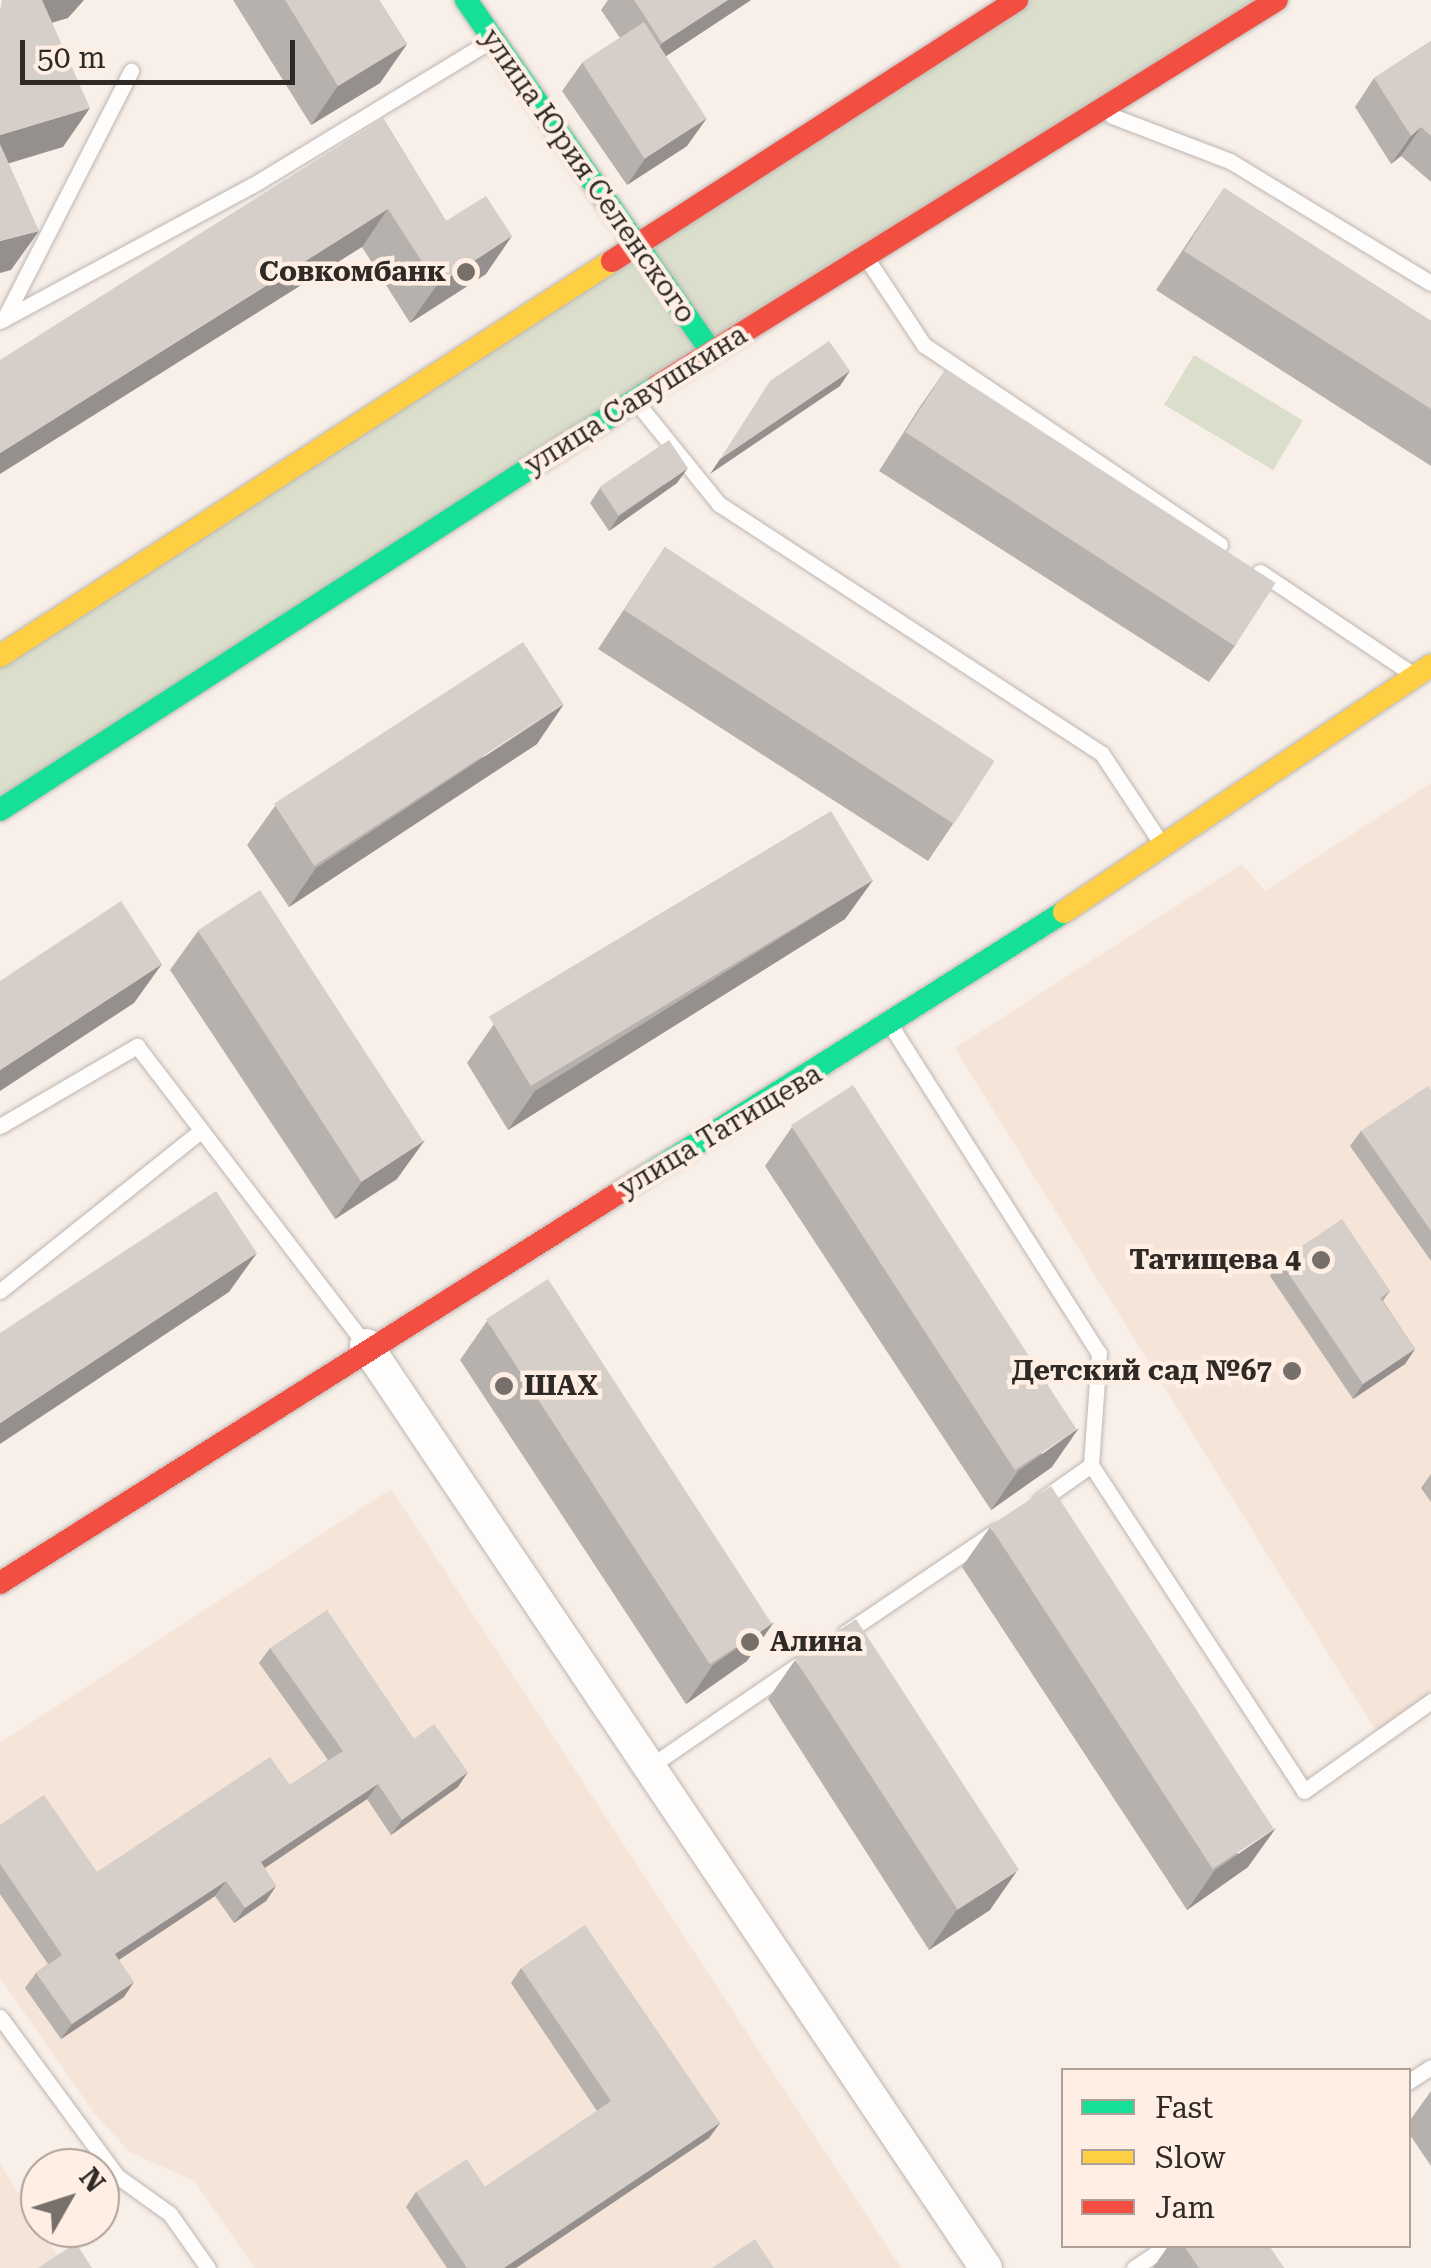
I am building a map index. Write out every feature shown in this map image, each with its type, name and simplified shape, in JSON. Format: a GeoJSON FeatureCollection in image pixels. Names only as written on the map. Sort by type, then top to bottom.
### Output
{"type":"FeatureCollection","features":[{"type":"Feature","properties":{"kind":"main road","name":"улица Юрия Селенского"},"geometry":{"type":"LineString","coordinates":[[466,0],[711,351]]}},
{"type":"Feature","properties":{"kind":"main road"},"geometry":{"type":"LineString","coordinates":[[0,656],[634,243],[1017,0]]}},
{"type":"Feature","properties":{"kind":"main road","name":"улица Савушкина"},"geometry":{"type":"LineString","coordinates":[[0,810],[711,351],[1278,0]]}},
{"type":"Feature","properties":{"kind":"main road","name":"улица Татищева"},"geometry":{"type":"LineString","coordinates":[[0,1583],[366,1345],[892,1027],[1423,670]]}},
{"type":"Feature","properties":{"kind":"street"},"geometry":{"type":"LineString","coordinates":[[366,1345],[652,1764],[986,2268]]}},
{"type":"Feature","properties":{"kind":"lane"},"geometry":{"type":"LineString","coordinates":[[2,320],[253,185],[491,40]]}},
{"type":"Feature","properties":{"kind":"lane"},"geometry":{"type":"LineString","coordinates":[[2,320],[130,71]]}},
{"type":"Feature","properties":{"kind":"lane"},"geometry":{"type":"LineString","coordinates":[[1100,111],[1230,161],[1431,283]]}},
{"type":"Feature","properties":{"kind":"lane"},"geometry":{"type":"LineString","coordinates":[[866,258],[924,345],[1423,670]]}},
{"type":"Feature","properties":{"kind":"lane"},"geometry":{"type":"LineString","coordinates":[[634,400],[720,504],[1102,754],[1161,843]]}},
{"type":"Feature","properties":{"kind":"lane"},"geometry":{"type":"LineString","coordinates":[[892,1027],[1099,1353],[1091,1466],[1304,1791],[1431,1701]]}},
{"type":"Feature","properties":{"kind":"lane"},"geometry":{"type":"LineString","coordinates":[[0,1126],[137,1046],[197,1134],[366,1345]]}},
{"type":"Feature","properties":{"kind":"lane"},"geometry":{"type":"LineString","coordinates":[[0,1291],[197,1134]]}},
{"type":"Feature","properties":{"kind":"lane"},"geometry":{"type":"LineString","coordinates":[[1026,1510],[1091,1466]]}},
{"type":"Feature","properties":{"kind":"lane"},"geometry":{"type":"LineString","coordinates":[[831,1643],[1010,1521]]}},
{"type":"Feature","properties":{"kind":"lane"},"geometry":{"type":"LineString","coordinates":[[652,1764],[814,1654]]}},
{"type":"Feature","properties":{"kind":"lane"},"geometry":{"type":"LineString","coordinates":[[0,2016],[117,2176],[170,2214],[208,2268]]}},
{"type":"Feature","properties":{"kind":"lane"},"geometry":{"type":"LineString","coordinates":[[1134,2268],[1164,2248]]}},
{"type":"Feature","properties":{"kind":"shaded area","name":"Детский сад №67"},"geometry":{"type":"Polygon","coordinates":[[[1431,783],[1431,1693],[1376,1731],[955,1048],[1242,864],[1265,891],[1431,783]]]}},
{"type":"Feature","properties":{"kind":"shaded area"},"geometry":{"type":"Polygon","coordinates":[[[391,1489],[901,2268],[255,2268],[194,2181],[130,2152],[97,2117],[0,1978],[0,1743],[391,1489]]]}},
{"type":"Feature","properties":{"kind":"shaded area"},"geometry":{"type":"Polygon","coordinates":[[[0,2164],[20,2196],[20,2248],[53,2248],[66,2268],[0,2268],[0,2164]]]}},
{"type":"Feature","properties":{"kind":"green space"},"geometry":{"type":"Polygon","coordinates":[[[1017,0],[1277,0],[0,810],[0,658],[1017,0]]]}},
{"type":"Feature","properties":{"kind":"green space"},"geometry":{"type":"Polygon","coordinates":[[[1194,355],[1303,420],[1273,470],[1164,405],[1194,355]]]}},
{"type":"Feature","properties":{"kind":"building"},"geometry":{"type":"Polygon","coordinates":[[[2,0],[42,0],[90,108],[0,135],[2,0]]]}},
{"type":"Feature","properties":{"kind":"building"},"geometry":{"type":"Polygon","coordinates":[[[285,0],[379,0],[407,44],[338,86],[285,0]]]}},
{"type":"Feature","properties":{"kind":"building"},"geometry":{"type":"Polygon","coordinates":[[[634,0],[728,0],[662,43],[634,0]]]}},
{"type":"Feature","properties":{"kind":"building"},"geometry":{"type":"Polygon","coordinates":[[[644,22],[707,118],[645,159],[582,62],[644,22]]]}},
{"type":"Feature","properties":{"kind":"building"},"geometry":{"type":"Polygon","coordinates":[[[1431,41],[1431,136],[1421,127],[1411,136],[1374,78],[1431,41]]]}},
{"type":"Feature","properties":{"kind":"building"},"geometry":{"type":"Polygon","coordinates":[[[383,118],[446,221],[486,196],[512,236],[437,285],[388,209],[0,453],[0,360],[383,118]]]}},
{"type":"Feature","properties":{"kind":"building"},"geometry":{"type":"Polygon","coordinates":[[[0,144],[39,231],[0,241],[0,144]]]}},
{"type":"Feature","properties":{"kind":"building"},"geometry":{"type":"Polygon","coordinates":[[[1224,188],[1431,321],[1431,409],[1184,251],[1224,188]]]}},
{"type":"Feature","properties":{"kind":"building"},"geometry":{"type":"Polygon","coordinates":[[[829,341],[850,371],[720,459],[770,381],[829,341]]]}},
{"type":"Feature","properties":{"kind":"building"},"geometry":{"type":"Polygon","coordinates":[[[946,369],[1276,583],[1235,646],[905,432],[946,369]]]}},
{"type":"Feature","properties":{"kind":"building"},"geometry":{"type":"Polygon","coordinates":[[[669,440],[688,468],[618,515],[599,487],[669,440]]]}},
{"type":"Feature","properties":{"kind":"building"},"geometry":{"type":"Polygon","coordinates":[[[665,547],[995,761],[954,824],[624,610],[665,547]]]}},
{"type":"Feature","properties":{"kind":"building"},"geometry":{"type":"Polygon","coordinates":[[[523,642],[563,704],[314,866],[274,804],[523,642]]]}},
{"type":"Feature","properties":{"kind":"building"},"geometry":{"type":"Polygon","coordinates":[[[831,811],[873,880],[531,1086],[489,1017],[831,811]]]}},
{"type":"Feature","properties":{"kind":"building"},"geometry":{"type":"Polygon","coordinates":[[[260,890],[423,1142],[361,1182],[198,930],[260,890]]]}},
{"type":"Feature","properties":{"kind":"building"},"geometry":{"type":"Polygon","coordinates":[[[121,901],[162,964],[0,1070],[0,981],[121,901]]]}},
{"type":"Feature","properties":{"kind":"building"},"geometry":{"type":"Polygon","coordinates":[[[853,1085],[1077,1430],[1015,1470],[791,1125],[853,1085]]]}},
{"type":"Feature","properties":{"kind":"building"},"geometry":{"type":"Polygon","coordinates":[[[1428,1086],[1431,1090],[1431,1231],[1361,1131],[1428,1086]]]}},
{"type":"Feature","properties":{"kind":"building"},"geometry":{"type":"Polygon","coordinates":[[[216,1191],[257,1253],[0,1423],[0,1333],[216,1191]]]}},
{"type":"Feature","properties":{"kind":"building"},"geometry":{"type":"Polygon","coordinates":[[[1342,1219],[1390,1291],[1380,1298],[1415,1349],[1363,1384],[1280,1261],[1342,1219]]]}},
{"type":"Feature","properties":{"kind":"building"},"geometry":{"type":"Polygon","coordinates":[[[548,1279],[772,1624],[710,1664],[486,1319],[548,1279]]]}},
{"type":"Feature","properties":{"kind":"building"},"geometry":{"type":"Polygon","coordinates":[[[1051,1486],[1274,1829],[1213,1869],[990,1526],[1051,1486]]]}},
{"type":"Feature","properties":{"kind":"building"},"geometry":{"type":"Polygon","coordinates":[[[327,1610],[414,1739],[434,1724],[468,1772],[402,1820],[378,1784],[261,1862],[276,1886],[245,1908],[226,1881],[115,1954],[134,1982],[72,2024],[36,1973],[62,1955],[0,1864],[0,1825],[44,1795],[97,1872],[270,1757],[290,1785],[343,1751],[270,1648],[327,1610]]]}},
{"type":"Feature","properties":{"kind":"building"},"geometry":{"type":"Polygon","coordinates":[[[856,1619],[1019,1870],[958,1910],[795,1659],[856,1619]]]}},
{"type":"Feature","properties":{"kind":"building"},"geometry":{"type":"Polygon","coordinates":[[[585,1925],[720,2123],[504,2268],[467,2268],[416,2192],[467,2159],[485,2187],[611,2101],[521,1968],[585,1925]]]}},
{"type":"Feature","properties":{"kind":"building"},"geometry":{"type":"Polygon","coordinates":[[[755,2239],[774,2268],[712,2268],[755,2239]]]}},
{"type":"Feature","properties":{"kind":"building"},"geometry":{"type":"Polygon","coordinates":[[[68,2248],[79,2248],[92,2268],[38,2268],[68,2248]]]}},
{"type":"Feature","properties":{"kind":"building"},"geometry":{"type":"Polygon","coordinates":[[[1185,2248],[1270,2248],[1284,2268],[1199,2268],[1185,2248]]]}},
{"type":"Feature","properties":{"kind":"traffic: fast"},"geometry":{"type":"LineString","coordinates":[[466,0],[711,351]]}},
{"type":"Feature","properties":{"kind":"traffic: fast"},"geometry":{"type":"LineString","coordinates":[[0,810],[657,386]]}},
{"type":"Feature","properties":{"kind":"traffic: fast"},"geometry":{"type":"LineString","coordinates":[[636,1182],[1064,912]]}},
{"type":"Feature","properties":{"kind":"traffic: slow"},"geometry":{"type":"LineString","coordinates":[[0,656],[612,261]]}},
{"type":"Feature","properties":{"kind":"traffic: slow"},"geometry":{"type":"LineString","coordinates":[[1064,912],[1431,665]]}},
{"type":"Feature","properties":{"kind":"traffic: jam"},"geometry":{"type":"LineString","coordinates":[[612,261],[1017,0]]}},
{"type":"Feature","properties":{"kind":"traffic: jam"},"geometry":{"type":"LineString","coordinates":[[657,386],[1277,0]]}},
{"type":"Feature","properties":{"kind":"traffic: jam"},"geometry":{"type":"LineString","coordinates":[[0,1583],[636,1182]]}},
{"type":"Feature","properties":{"kind":"place","name":"Совкомбанк"},"geometry":{"type":"Point","coordinates":[466,272]}},
{"type":"Feature","properties":{"kind":"place","name":"Татищева 4"},"geometry":{"type":"Point","coordinates":[1321,1260]}},
{"type":"Feature","properties":{"kind":"place","name":"Детский сад №67"},"geometry":{"type":"Point","coordinates":[1292,1371]}},
{"type":"Feature","properties":{"kind":"place","name":"ШАХ"},"geometry":{"type":"Point","coordinates":[504,1386]}},
{"type":"Feature","properties":{"kind":"place","name":"Алина"},"geometry":{"type":"Point","coordinates":[750,1642]}}]}
